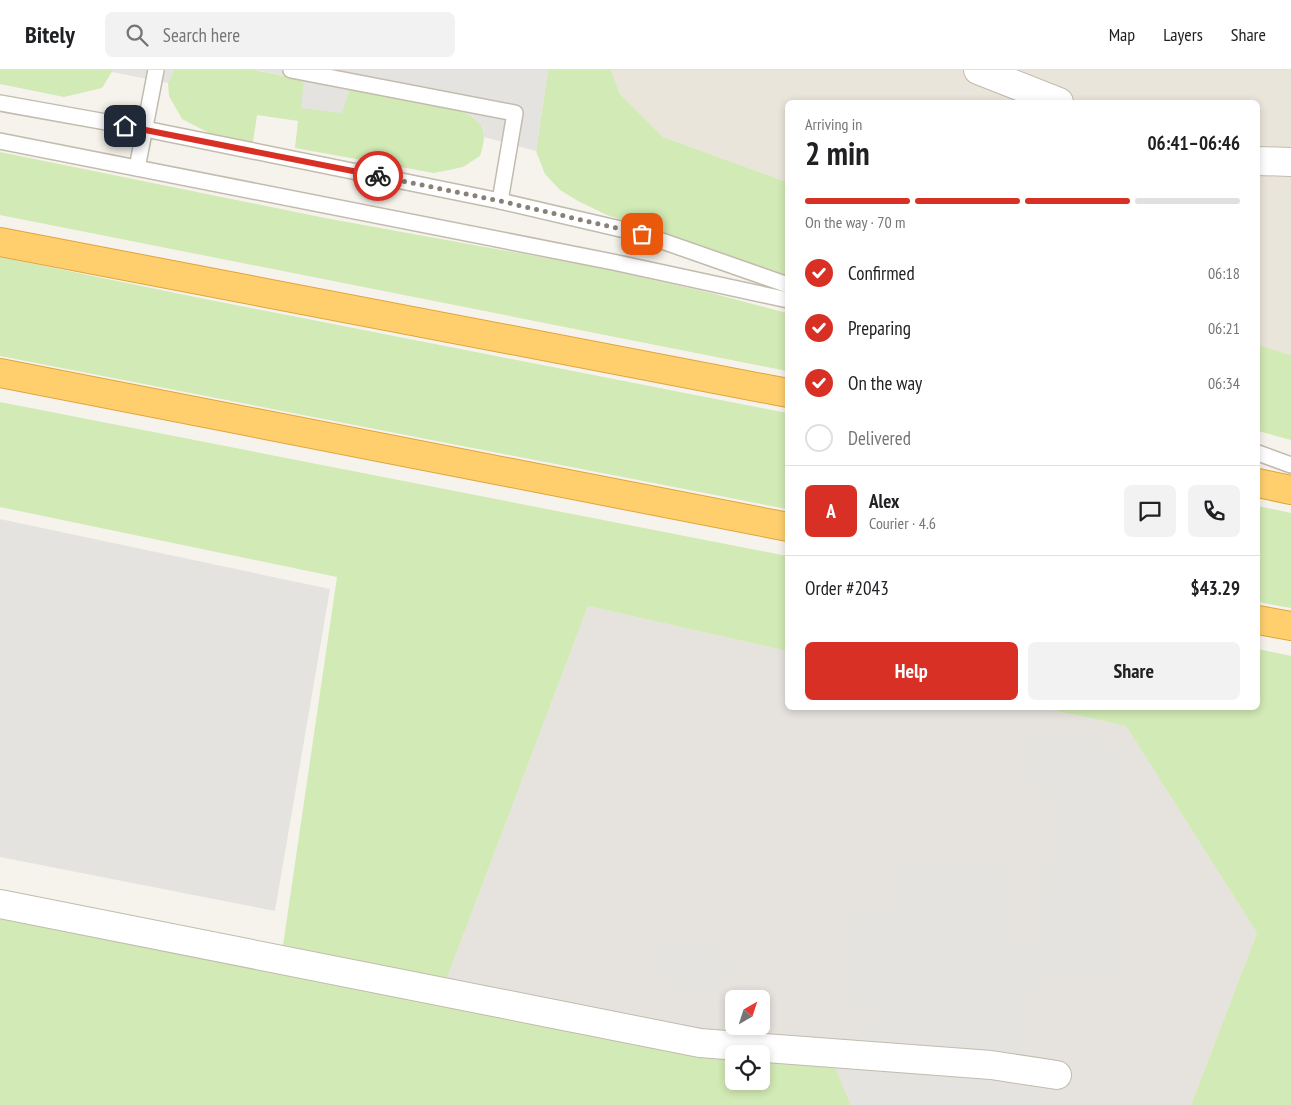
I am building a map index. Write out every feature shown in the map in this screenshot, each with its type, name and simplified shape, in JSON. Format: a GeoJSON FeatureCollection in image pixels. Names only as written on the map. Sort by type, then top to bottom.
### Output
{"type":"FeatureCollection","features":[{"type":"Feature","properties":{"kind":"highway"},"geometry":{"type":"LineString","coordinates":[[0,242],[785,392]]}},
{"type":"Feature","properties":{"kind":"highway"},"geometry":{"type":"LineString","coordinates":[[0,372],[785,526]]}},
{"type":"Feature","properties":{"kind":"highway"},"geometry":{"type":"LineString","coordinates":[[1260,483],[1291,490]]}},
{"type":"Feature","properties":{"kind":"highway"},"geometry":{"type":"LineString","coordinates":[[1260,620],[1291,626]]}},
{"type":"Feature","properties":{"kind":"street"},"geometry":{"type":"LineString","coordinates":[[978,70],[1054,100]]}},
{"type":"Feature","properties":{"kind":"street"},"geometry":{"type":"LineString","coordinates":[[1260,161],[1291,162]]}},
{"type":"Feature","properties":{"kind":"street"},"geometry":{"type":"LineString","coordinates":[[0,904],[700,1043],[991,1065],[1057,1075]]}},
{"type":"Feature","properties":{"kind":"lane"},"geometry":{"type":"LineString","coordinates":[[137,168],[156,70]]}},
{"type":"Feature","properties":{"kind":"lane"},"geometry":{"type":"LineString","coordinates":[[291,70],[515,113],[500,201]]}},
{"type":"Feature","properties":{"kind":"lane"},"geometry":{"type":"LineString","coordinates":[[0,104],[145,129],[500,201],[642,234],[785,284]]}},
{"type":"Feature","properties":{"kind":"lane"},"geometry":{"type":"LineString","coordinates":[[0,141],[603,260],[785,299]]}},
{"type":"Feature","properties":{"kind":"lane"},"geometry":{"type":"LineString","coordinates":[[1260,455],[1291,465]]}},
{"type":"Feature","properties":{"kind":"shaded area"},"geometry":{"type":"Polygon","coordinates":[[[113,70],[174,70],[168,83],[112,72],[113,70]]]}},
{"type":"Feature","properties":{"kind":"shaded area"},"geometry":{"type":"Polygon","coordinates":[[[254,70],[548,70],[536,151],[484,137],[483,128],[473,117],[461,110],[350,88],[342,113],[301,108],[304,79],[254,70]]]}},
{"type":"Feature","properties":{"kind":"shaded area"},"geometry":{"type":"Polygon","coordinates":[[[611,70],[1291,70],[1291,355],[1260,346],[1260,100],[785,100],[785,181],[663,137],[620,94],[611,70]]]}},
{"type":"Feature","properties":{"kind":"shaded area"},"geometry":{"type":"Polygon","coordinates":[[[0,519],[330,589],[275,911],[0,857],[0,519]]]}},
{"type":"Feature","properties":{"kind":"shaded area"},"geometry":{"type":"Polygon","coordinates":[[[588,606],[785,651],[785,710],[1052,710],[1126,726],[1257,933],[1191,1105],[851,1105],[829,1053],[442,991],[588,606]]]}},
{"type":"Feature","properties":{"kind":"shaded area"},"geometry":{"type":"Polygon","coordinates":[[[1029,724],[1121,746],[1117,987],[1035,984],[1030,1071],[1050,1074],[1048,1105],[851,1105],[829,1053],[846,1053],[870,1014],[866,1004],[846,1002],[852,907],[888,909],[891,860],[1017,868],[1013,941],[1040,941],[1049,794],[1025,792],[1029,724]]]}},
{"type":"Feature","properties":{"kind":"shaded area"},"geometry":{"type":"Polygon","coordinates":[[[651,942],[736,949],[725,993],[647,985],[651,942]]]}},
{"type":"Feature","properties":{"kind":"green space"},"geometry":{"type":"Polygon","coordinates":[[[0,70],[113,70],[102,88],[64,97],[0,84],[0,70]]]}},
{"type":"Feature","properties":{"kind":"green space"},"geometry":{"type":"Polygon","coordinates":[[[174,70],[254,70],[461,110],[480,123],[484,133],[484,140],[480,156],[463,167],[434,173],[295,148],[298,121],[257,115],[253,142],[215,136],[182,119],[169,96],[168,83],[174,70]]]}},
{"type":"Feature","properties":{"kind":"green space"},"geometry":{"type":"Polygon","coordinates":[[[548,70],[611,70],[620,94],[663,137],[785,181],[785,275],[607,215],[578,201],[560,190],[545,174],[536,151],[548,70]]]}},
{"type":"Feature","properties":{"kind":"green space"},"geometry":{"type":"Polygon","coordinates":[[[0,152],[325,218],[596,267],[711,293],[785,312],[785,371],[0,215],[0,152]]]}},
{"type":"Feature","properties":{"kind":"green space"},"geometry":{"type":"Polygon","coordinates":[[[0,257],[785,413],[785,509],[0,356],[0,257]]]}},
{"type":"Feature","properties":{"kind":"green space"},"geometry":{"type":"Polygon","coordinates":[[[1260,346],[1291,355],[1291,440],[1260,432],[1260,346]]]}},
{"type":"Feature","properties":{"kind":"green space"},"geometry":{"type":"Polygon","coordinates":[[[0,402],[785,556],[785,651],[588,606],[442,991],[829,1053],[851,1105],[0,1105],[0,904],[281,959],[337,577],[0,507],[0,402]]]}},
{"type":"Feature","properties":{"kind":"green space"},"geometry":{"type":"Polygon","coordinates":[[[1260,506],[1291,513],[1291,608],[1260,602],[1260,506]]]}},
{"type":"Feature","properties":{"kind":"green space"},"geometry":{"type":"Polygon","coordinates":[[[1260,649],[1291,656],[1291,1105],[1191,1105],[1257,933],[1126,726],[1052,710],[1260,710],[1260,649]]]}},
{"type":"Feature","properties":{"kind":"way so far"},"geometry":{"type":"LineString","coordinates":[[378,176],[500,201],[642,234]]}},
{"type":"Feature","properties":{"kind":"route"},"geometry":{"type":"LineString","coordinates":[[125,126],[378,176]]}}]}
